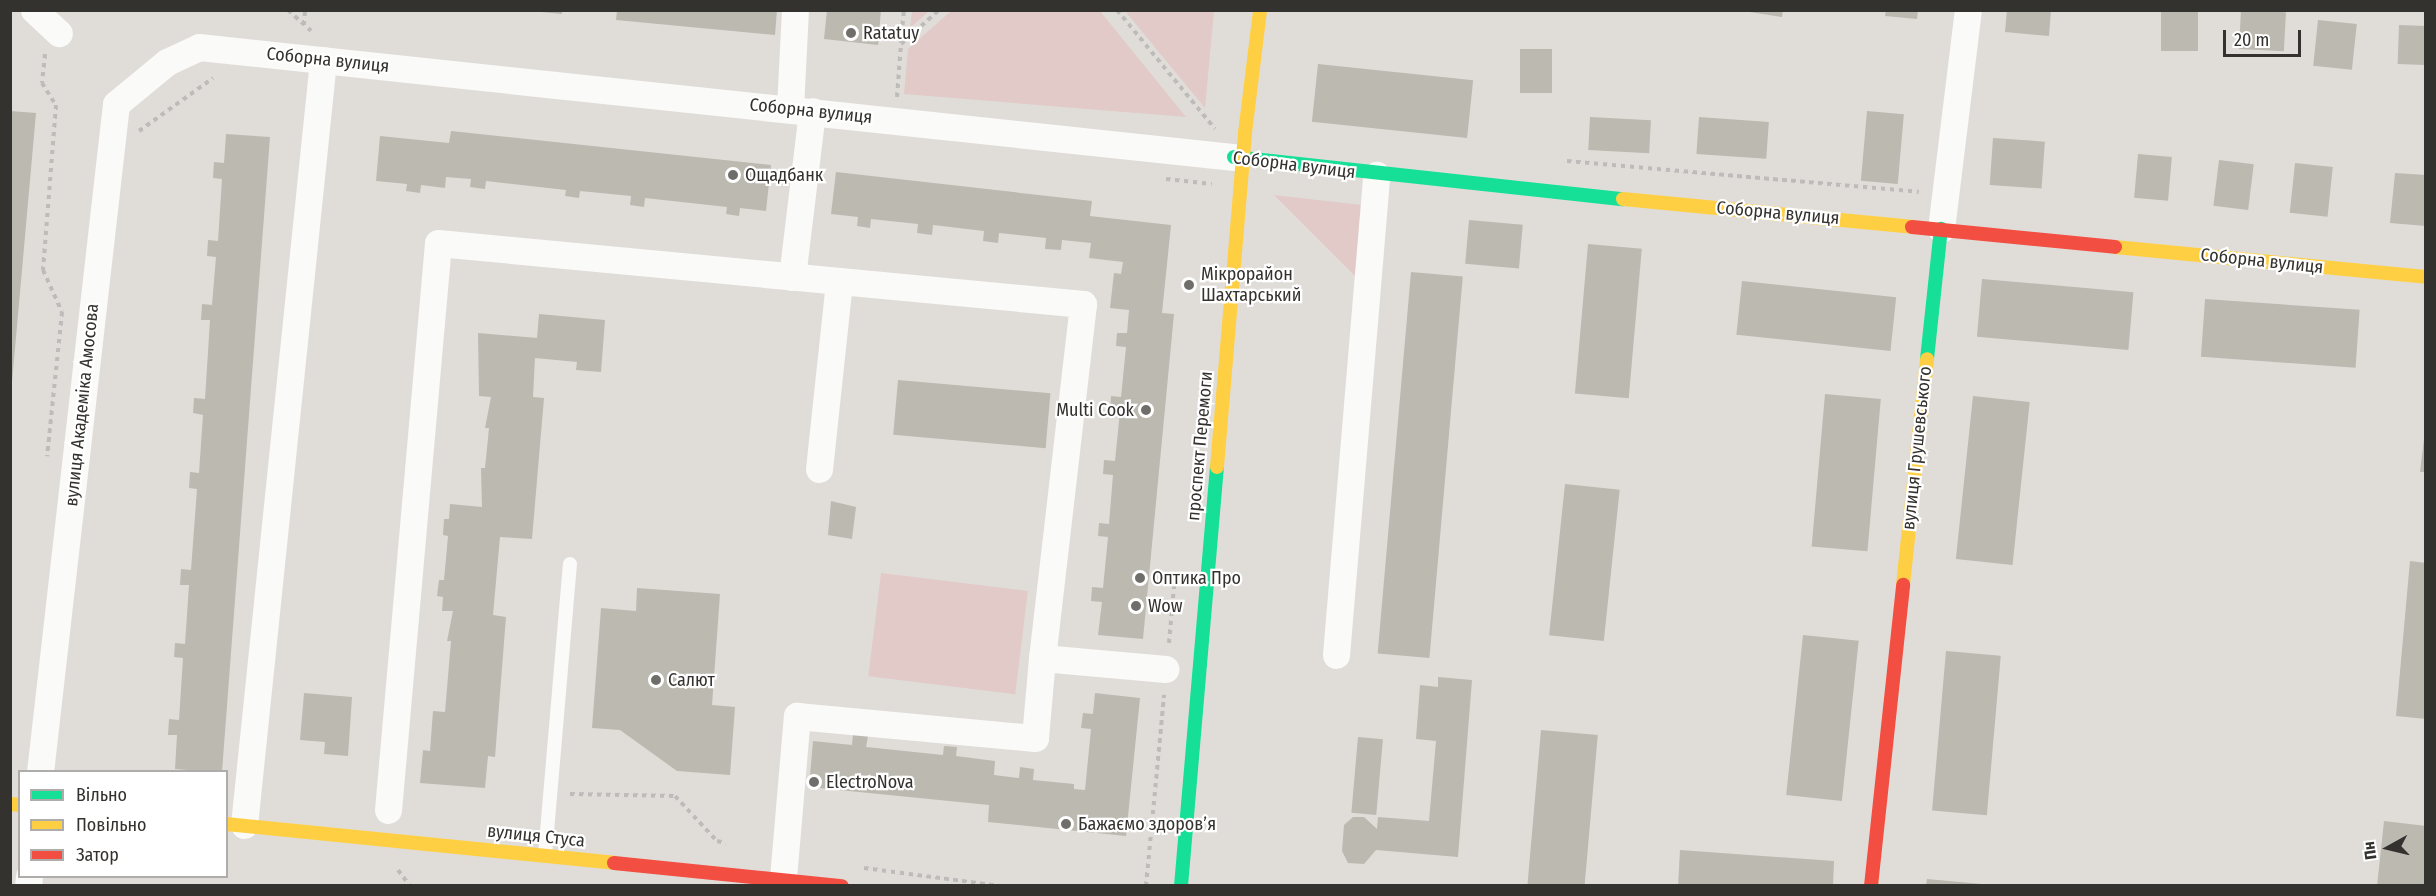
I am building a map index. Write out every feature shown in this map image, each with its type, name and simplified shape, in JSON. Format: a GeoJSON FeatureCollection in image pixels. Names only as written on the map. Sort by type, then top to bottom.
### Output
{"type":"FeatureCollection","features":[{"type":"Feature","properties":{"kind":"street"},"geometry":{"type":"LineString","coordinates":[[34,10],[58,33]]}},
{"type":"Feature","properties":{"kind":"street"},"geometry":{"type":"LineString","coordinates":[[792,277],[801,109],[795,10]]}},
{"type":"Feature","properties":{"kind":"street","name":"проспект Перемоги"},"geometry":{"type":"LineString","coordinates":[[1181,885],[1239,157],[1260,10]]}},
{"type":"Feature","properties":{"kind":"street","name":"вулиця Грушевського"},"geometry":{"type":"LineString","coordinates":[[1871,885],[1941,229],[1968,10]]}},
{"type":"Feature","properties":{"kind":"street","name":"Соборна вулиця"},"geometry":{"type":"LineString","coordinates":[[167,62],[199,47],[801,109],[1239,157],[1376,175],[2426,277]]}},
{"type":"Feature","properties":{"kind":"street"},"geometry":{"type":"LineString","coordinates":[[235,824],[323,60]]}},
{"type":"Feature","properties":{"kind":"street","name":"вулиця Академіка Амосова"},"geometry":{"type":"LineString","coordinates":[[40,770],[116,104],[167,62]]}},
{"type":"Feature","properties":{"kind":"street"},"geometry":{"type":"LineString","coordinates":[[1336,655],[1376,175]]}},
{"type":"Feature","properties":{"kind":"street"},"geometry":{"type":"LineString","coordinates":[[388,810],[438,243],[1083,304],[1042,658],[1035,738],[797,716],[783,878]]}},
{"type":"Feature","properties":{"kind":"street"},"geometry":{"type":"LineString","coordinates":[[819,469],[839,281]]}},
{"type":"Feature","properties":{"kind":"street"},"geometry":{"type":"LineString","coordinates":[[1042,658],[1166,669]]}},
{"type":"Feature","properties":{"kind":"street","name":"вулиця Стуса"},"geometry":{"type":"LineString","coordinates":[[235,824],[842,885]]}},
{"type":"Feature","properties":{"kind":"lane"},"geometry":{"type":"LineString","coordinates":[[545,855],[570,564]]}},
{"type":"Feature","properties":{"kind":"path"},"geometry":{"type":"LineString","coordinates":[[304,25],[305,10]]}},
{"type":"Feature","properties":{"kind":"path"},"geometry":{"type":"LineString","coordinates":[[897,105],[904,10]]}},
{"type":"Feature","properties":{"kind":"path"},"geometry":{"type":"LineString","coordinates":[[901,44],[939,10]]}},
{"type":"Feature","properties":{"kind":"path"},"geometry":{"type":"LineString","coordinates":[[1117,10],[1215,130]]}},
{"type":"Feature","properties":{"kind":"path"},"geometry":{"type":"LineString","coordinates":[[46,465],[62,312],[43,270],[56,105],[42,83],[45,47],[58,33]]}},
{"type":"Feature","properties":{"kind":"path"},"geometry":{"type":"LineString","coordinates":[[1557,160],[1922,193]]}},
{"type":"Feature","properties":{"kind":"path"},"geometry":{"type":"LineString","coordinates":[[550,794],[675,796],[717,841],[728,843]]}},
{"type":"Feature","properties":{"kind":"path"},"geometry":{"type":"LineString","coordinates":[[852,866],[1000,885]]}},
{"type":"Feature","properties":{"kind":"path"},"geometry":{"type":"LineString","coordinates":[[396,867],[410,885]]}},
{"type":"Feature","properties":{"kind":"shaded area"},"geometry":{"type":"Polygon","coordinates":[[[912,10],[929,11],[910,28],[912,10]]]}},
{"type":"Feature","properties":{"kind":"shaded area"},"geometry":{"type":"Polygon","coordinates":[[[951,11],[1100,11],[1186,117],[904,94],[908,49],[951,11]]]}},
{"type":"Feature","properties":{"kind":"shaded area"},"geometry":{"type":"Polygon","coordinates":[[[1125,11],[1214,11],[1205,108],[1125,11]]]}},
{"type":"Feature","properties":{"kind":"shaded area"},"geometry":{"type":"Polygon","coordinates":[[[1274,195],[1371,206],[1364,285],[1274,195]]]}},
{"type":"Feature","properties":{"kind":"shaded area"},"geometry":{"type":"Polygon","coordinates":[[[881,573],[1028,591],[1015,694],[868,676],[881,573]]]}},
{"type":"Feature","properties":{"kind":"building"},"geometry":{"type":"Polygon","coordinates":[[[541,10],[562,10],[562,14],[541,12],[541,10]]]}},
{"type":"Feature","properties":{"kind":"building"},"geometry":{"type":"Polygon","coordinates":[[[617,10],[777,10],[775,35],[616,20],[617,10]]]}},
{"type":"Feature","properties":{"kind":"building"},"geometry":{"type":"Polygon","coordinates":[[[827,10],[881,10],[878,45],[824,39],[827,10]]]}},
{"type":"Feature","properties":{"kind":"building"},"geometry":{"type":"Polygon","coordinates":[[[1737,10],[1783,10],[1782,17],[1737,10]]]}},
{"type":"Feature","properties":{"kind":"building"},"geometry":{"type":"Polygon","coordinates":[[[1886,10],[1918,10],[1917,19],[1885,16],[1886,10]]]}},
{"type":"Feature","properties":{"kind":"building"},"geometry":{"type":"Polygon","coordinates":[[[2007,10],[2051,10],[2049,36],[2005,32],[2007,10]]]}},
{"type":"Feature","properties":{"kind":"building"},"geometry":{"type":"Polygon","coordinates":[[[2161,10],[2198,10],[2198,51],[2161,51],[2161,10]]]}},
{"type":"Feature","properties":{"kind":"building"},"geometry":{"type":"Polygon","coordinates":[[[2241,10],[2286,12],[2284,51],[2239,49],[2241,10]]]}},
{"type":"Feature","properties":{"kind":"building"},"geometry":{"type":"Polygon","coordinates":[[[2318,20],[2357,24],[2352,70],[2313,66],[2318,20]]]}},
{"type":"Feature","properties":{"kind":"building"},"geometry":{"type":"Polygon","coordinates":[[[2399,25],[2426,26],[2425,65],[2398,64],[2399,25]]]}},
{"type":"Feature","properties":{"kind":"building"},"geometry":{"type":"Polygon","coordinates":[[[1520,49],[1552,49],[1552,93],[1520,93],[1520,49]]]}},
{"type":"Feature","properties":{"kind":"building"},"geometry":{"type":"Polygon","coordinates":[[[1318,64],[1473,80],[1467,138],[1312,122],[1318,64]]]}},
{"type":"Feature","properties":{"kind":"building"},"geometry":{"type":"Polygon","coordinates":[[[10,111],[36,113],[12,382],[10,382],[10,111]]]}},
{"type":"Feature","properties":{"kind":"building"},"geometry":{"type":"Polygon","coordinates":[[[1867,111],[1904,114],[1898,184],[1861,181],[1867,111]]]}},
{"type":"Feature","properties":{"kind":"building"},"geometry":{"type":"Polygon","coordinates":[[[1590,117],[1651,120],[1649,153],[1588,150],[1590,117]]]}},
{"type":"Feature","properties":{"kind":"building"},"geometry":{"type":"Polygon","coordinates":[[[1699,117],[1769,122],[1766,159],[1696,154],[1699,117]]]}},
{"type":"Feature","properties":{"kind":"building"},"geometry":{"type":"Polygon","coordinates":[[[451,131],[771,165],[766,211],[740,208],[739,216],[726,214],[727,207],[645,198],[644,207],[630,205],[631,196],[580,191],[579,198],[565,196],[566,190],[486,181],[485,189],[470,187],[471,179],[446,177],[445,188],[421,185],[420,193],[406,191],[407,184],[376,181],[380,136],[449,143],[451,131]]]}},
{"type":"Feature","properties":{"kind":"building"},"geometry":{"type":"Polygon","coordinates":[[[226,134],[270,137],[222,770],[188,770],[175,769],[177,735],[168,735],[169,719],[179,720],[183,658],[174,657],[175,643],[185,644],[189,585],[180,585],[181,569],[191,570],[197,489],[189,488],[190,472],[199,473],[203,415],[193,413],[194,398],[205,399],[210,320],[201,320],[202,304],[212,305],[216,257],[207,256],[208,240],[218,241],[222,179],[213,178],[214,162],[224,163],[226,134]]]}},
{"type":"Feature","properties":{"kind":"building"},"geometry":{"type":"Polygon","coordinates":[[[1993,138],[2045,142],[2042,189],[1990,185],[1993,138]]]}},
{"type":"Feature","properties":{"kind":"building"},"geometry":{"type":"Polygon","coordinates":[[[2138,154],[2172,157],[2168,201],[2134,198],[2138,154]]]}},
{"type":"Feature","properties":{"kind":"building"},"geometry":{"type":"Polygon","coordinates":[[[2219,160],[2254,164],[2248,210],[2213,206],[2219,160]]]}},
{"type":"Feature","properties":{"kind":"building"},"geometry":{"type":"Polygon","coordinates":[[[2295,163],[2333,167],[2328,217],[2290,213],[2295,163]]]}},
{"type":"Feature","properties":{"kind":"building"},"geometry":{"type":"Polygon","coordinates":[[[836,172],[1092,201],[1090,216],[1171,225],[1162,313],[1174,314],[1143,639],[1098,635],[1102,602],[1091,601],[1092,587],[1103,588],[1108,537],[1098,536],[1099,523],[1109,524],[1113,475],[1103,474],[1104,460],[1115,461],[1120,411],[1110,410],[1111,396],[1121,397],[1126,347],[1116,346],[1117,333],[1127,333],[1129,310],[1110,308],[1114,273],[1121,274],[1123,262],[1089,258],[1091,243],[1062,240],[1061,250],[1045,249],[1046,238],[999,233],[998,243],[983,241],[984,231],[933,225],[932,235],[917,233],[918,224],[871,219],[870,228],[857,226],[858,217],[831,214],[836,172]]]}},
{"type":"Feature","properties":{"kind":"building"},"geometry":{"type":"Polygon","coordinates":[[[2395,173],[2426,175],[2426,226],[2390,223],[2395,173]]]}},
{"type":"Feature","properties":{"kind":"building"},"geometry":{"type":"Polygon","coordinates":[[[1469,220],[1523,225],[1519,269],[1465,264],[1469,220]]]}},
{"type":"Feature","properties":{"kind":"building"},"geometry":{"type":"Polygon","coordinates":[[[1588,244],[1642,249],[1629,398],[1575,393],[1588,244]]]}},
{"type":"Feature","properties":{"kind":"building"},"geometry":{"type":"Polygon","coordinates":[[[1411,272],[1463,277],[1429,658],[1378,654],[1411,272]]]}},
{"type":"Feature","properties":{"kind":"building"},"geometry":{"type":"Polygon","coordinates":[[[1982,279],[2133,292],[2128,350],[1977,337],[1982,279]]]}},
{"type":"Feature","properties":{"kind":"building"},"geometry":{"type":"Polygon","coordinates":[[[1742,281],[1896,297],[1891,351],[1736,335],[1742,281]]]}},
{"type":"Feature","properties":{"kind":"building"},"geometry":{"type":"Polygon","coordinates":[[[2205,299],[2360,310],[2356,368],[2201,357],[2205,299]]]}},
{"type":"Feature","properties":{"kind":"building"},"geometry":{"type":"Polygon","coordinates":[[[539,314],[605,320],[601,372],[576,370],[577,362],[535,358],[533,397],[544,398],[532,539],[500,537],[493,615],[506,617],[495,757],[488,756],[485,788],[420,783],[423,750],[430,751],[433,711],[445,712],[451,641],[447,641],[453,611],[442,611],[443,597],[437,596],[439,580],[444,580],[448,536],[443,535],[444,519],[449,519],[450,504],[482,507],[481,468],[485,468],[489,428],[485,428],[491,397],[479,396],[478,333],[537,338],[539,314]]]}},
{"type":"Feature","properties":{"kind":"building"},"geometry":{"type":"Polygon","coordinates":[[[898,380],[1050,393],[1046,448],[893,435],[898,380]]]}},
{"type":"Feature","properties":{"kind":"building"},"geometry":{"type":"Polygon","coordinates":[[[1825,394],[1881,399],[1867,551],[1812,546],[1825,394]]]}},
{"type":"Feature","properties":{"kind":"building"},"geometry":{"type":"Polygon","coordinates":[[[1973,396],[2030,402],[2013,565],[1956,559],[1973,396]]]}},
{"type":"Feature","properties":{"kind":"building"},"geometry":{"type":"Polygon","coordinates":[[[2424,439],[2426,439],[2426,472],[2420,472],[2424,439]]]}},
{"type":"Feature","properties":{"kind":"building"},"geometry":{"type":"Polygon","coordinates":[[[1565,484],[1620,490],[1604,641],[1549,635],[1565,484]]]}},
{"type":"Feature","properties":{"kind":"building"},"geometry":{"type":"Polygon","coordinates":[[[831,501],[856,507],[852,539],[828,535],[831,501]]]}},
{"type":"Feature","properties":{"kind":"building"},"geometry":{"type":"Polygon","coordinates":[[[2410,561],[2426,563],[2426,719],[2396,716],[2410,561]]]}},
{"type":"Feature","properties":{"kind":"building"},"geometry":{"type":"Polygon","coordinates":[[[637,588],[720,594],[712,705],[735,707],[730,775],[677,771],[620,730],[592,728],[601,608],[636,611],[637,588]]]}},
{"type":"Feature","properties":{"kind":"building"},"geometry":{"type":"Polygon","coordinates":[[[1803,635],[1859,641],[1842,801],[1786,795],[1803,635]]]}},
{"type":"Feature","properties":{"kind":"building"},"geometry":{"type":"Polygon","coordinates":[[[1946,651],[2001,656],[1987,815],[1932,810],[1946,651]]]}},
{"type":"Feature","properties":{"kind":"building"},"geometry":{"type":"Polygon","coordinates":[[[1438,677],[1472,680],[1458,857],[1376,850],[1364,864],[1348,863],[1342,851],[1344,825],[1353,817],[1364,817],[1377,829],[1378,817],[1429,821],[1436,741],[1416,739],[1420,685],[1438,687],[1438,677]]]}},
{"type":"Feature","properties":{"kind":"building"},"geometry":{"type":"Polygon","coordinates":[[[304,693],[352,697],[348,756],[324,754],[325,742],[300,740],[304,693]]]}},
{"type":"Feature","properties":{"kind":"building"},"geometry":{"type":"Polygon","coordinates":[[[1095,693],[1140,698],[1126,836],[988,822],[989,805],[809,787],[813,741],[852,745],[853,734],[868,736],[866,747],[943,755],[944,746],[957,747],[956,756],[995,761],[994,775],[1019,778],[1020,767],[1034,769],[1033,780],[1074,784],[1074,789],[1085,790],[1091,729],[1081,728],[1083,713],[1093,714],[1095,693]]]}},
{"type":"Feature","properties":{"kind":"building"},"geometry":{"type":"Polygon","coordinates":[[[1541,730],[1598,735],[1585,886],[1527,886],[1541,730]]]}},
{"type":"Feature","properties":{"kind":"building"},"geometry":{"type":"Polygon","coordinates":[[[1358,737],[1383,739],[1376,815],[1351,813],[1358,737]]]}},
{"type":"Feature","properties":{"kind":"building"},"geometry":{"type":"Polygon","coordinates":[[[2384,821],[2426,826],[2426,886],[2377,886],[2384,821]]]}},
{"type":"Feature","properties":{"kind":"building"},"geometry":{"type":"Polygon","coordinates":[[[1680,850],[1834,861],[1833,886],[1678,886],[1680,850]]]}},
{"type":"Feature","properties":{"kind":"building"},"geometry":{"type":"Polygon","coordinates":[[[1927,879],[1982,884],[1982,886],[1926,886],[1927,879]]]}},
{"type":"Feature","properties":{"kind":"traffic: fast"},"geometry":{"type":"LineString","coordinates":[[1234,157],[1623,199]]}},
{"type":"Feature","properties":{"kind":"traffic: fast"},"geometry":{"type":"LineString","coordinates":[[1927,359],[1941,229]]}},
{"type":"Feature","properties":{"kind":"traffic: fast"},"geometry":{"type":"LineString","coordinates":[[1181,886],[1217,467]]}},
{"type":"Feature","properties":{"kind":"traffic: slow"},"geometry":{"type":"LineString","coordinates":[[1217,467],[1245,133],[1260,10]]}},
{"type":"Feature","properties":{"kind":"traffic: slow"},"geometry":{"type":"LineString","coordinates":[[1623,199],[1912,227]]}},
{"type":"Feature","properties":{"kind":"traffic: slow"},"geometry":{"type":"LineString","coordinates":[[2115,247],[2426,277]]}},
{"type":"Feature","properties":{"kind":"traffic: slow"},"geometry":{"type":"LineString","coordinates":[[1903,585],[1927,359]]}},
{"type":"Feature","properties":{"kind":"traffic: slow"},"geometry":{"type":"LineString","coordinates":[[10,804],[18,805]]}},
{"type":"Feature","properties":{"kind":"traffic: slow"},"geometry":{"type":"LineString","coordinates":[[228,824],[614,863]]}},
{"type":"Feature","properties":{"kind":"traffic: jam"},"geometry":{"type":"LineString","coordinates":[[1912,227],[2115,247]]}},
{"type":"Feature","properties":{"kind":"traffic: jam"},"geometry":{"type":"LineString","coordinates":[[1871,886],[1903,585]]}},
{"type":"Feature","properties":{"kind":"traffic: jam"},"geometry":{"type":"LineString","coordinates":[[614,863],[842,886]]}},
{"type":"Feature","properties":{"kind":"place","name":"Ratatuy"},"geometry":{"type":"Point","coordinates":[851,33]}},
{"type":"Feature","properties":{"kind":"place","name":"Ощадбанк"},"geometry":{"type":"Point","coordinates":[733,175]}},
{"type":"Feature","properties":{"kind":"place","name":"Мікрорайон Шахтарський"},"geometry":{"type":"Point","coordinates":[1189,285]}},
{"type":"Feature","properties":{"kind":"place","name":"Multi Cook"},"geometry":{"type":"Point","coordinates":[1146,410]}},
{"type":"Feature","properties":{"kind":"place","name":"Оптика Про"},"geometry":{"type":"Point","coordinates":[1140,578]}},
{"type":"Feature","properties":{"kind":"place","name":"Wow"},"geometry":{"type":"Point","coordinates":[1136,606]}},
{"type":"Feature","properties":{"kind":"place","name":"Салют"},"geometry":{"type":"Point","coordinates":[656,680]}},
{"type":"Feature","properties":{"kind":"place","name":"ElectroNova"},"geometry":{"type":"Point","coordinates":[814,782]}},
{"type":"Feature","properties":{"kind":"place","name":"Бажаємо здоровʼя"},"geometry":{"type":"Point","coordinates":[1066,824]}}]}
